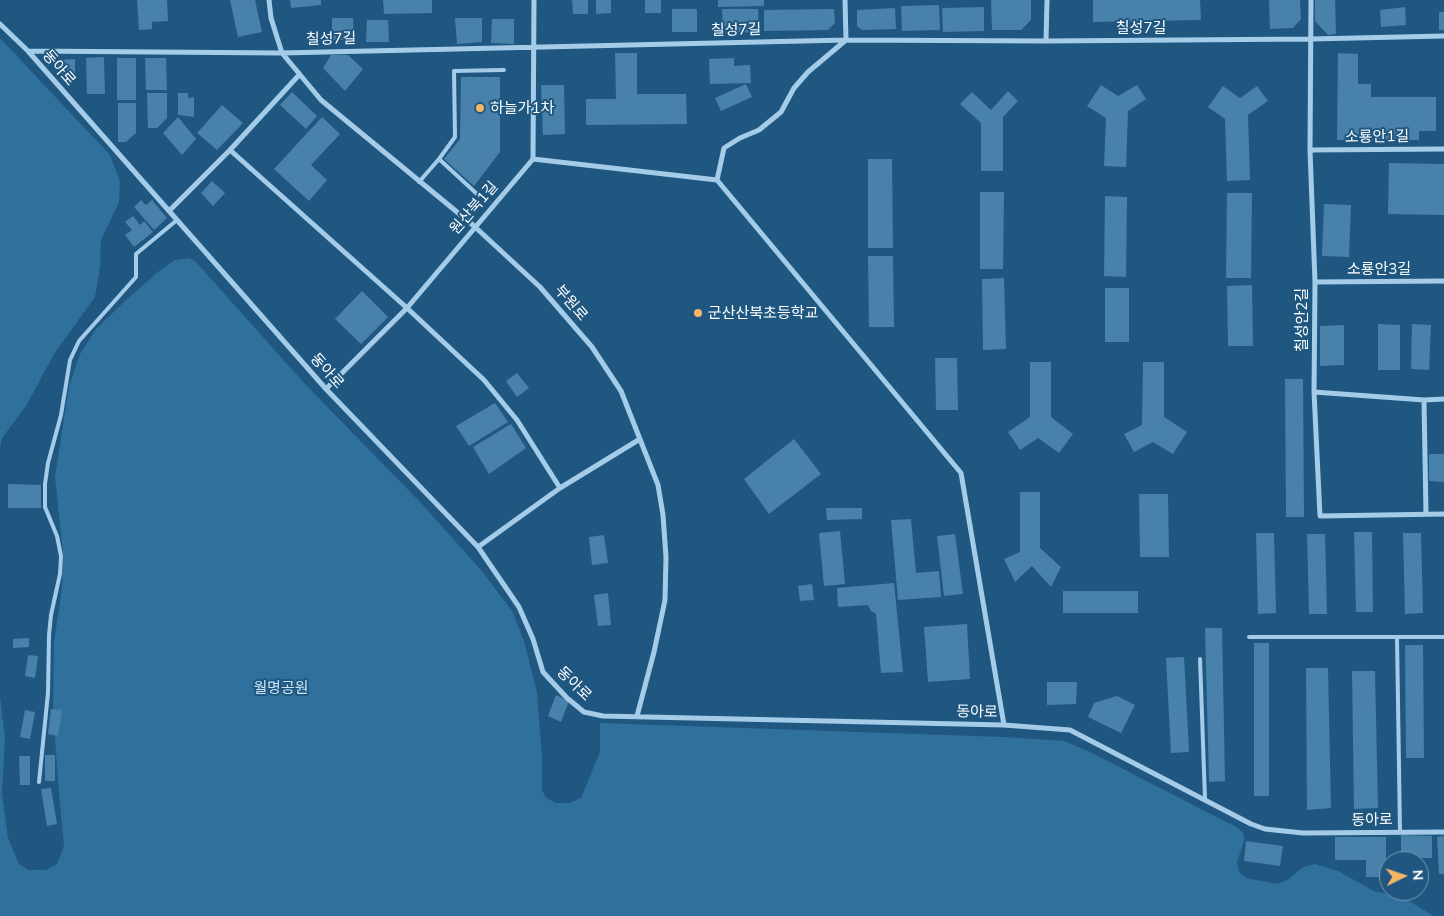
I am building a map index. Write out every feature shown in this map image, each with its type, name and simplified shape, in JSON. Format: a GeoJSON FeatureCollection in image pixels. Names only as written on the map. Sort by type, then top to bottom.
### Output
{"type":"FeatureCollection","features":[{"type":"Feature","properties":{"kind":"street","name":"부원로"},"geometry":{"type":"LineString","coordinates":[[270,0],[271,18],[282,53],[321,100],[474,226],[540,287],[592,347],[621,391],[658,485],[664,515],[665,600],[654,652],[637,716]]}},
{"type":"Feature","properties":{"kind":"street"},"geometry":{"type":"LineString","coordinates":[[534,0],[533,159],[717,180],[961,473],[1004,725]]}},
{"type":"Feature","properties":{"kind":"street"},"geometry":{"type":"LineString","coordinates":[[717,180],[724,148],[740,138],[759,130],[781,112],[794,88],[808,72],[846,40],[845,0]]}},
{"type":"Feature","properties":{"kind":"street"},"geometry":{"type":"LineString","coordinates":[[1046,41],[1048,0]]}},
{"type":"Feature","properties":{"kind":"street","name":"칠성안2길"},"geometry":{"type":"LineString","coordinates":[[1311,0],[1310,150],[1315,282],[1314,392],[1320,516],[1444,514]]}},
{"type":"Feature","properties":{"kind":"street","name":"동아로"},"geometry":{"type":"LineString","coordinates":[[0,24],[28,52],[326,389],[478,547],[519,607],[533,639],[543,672],[567,698],[584,712],[603,716],[1004,725],[1070,730],[1251,824],[1265,829],[1303,833],[1444,832]]}},
{"type":"Feature","properties":{"kind":"street","name":"칠성7길"},"geometry":{"type":"LineString","coordinates":[[28,52],[282,53],[846,40],[1046,41],[1444,36]]}},
{"type":"Feature","properties":{"kind":"street"},"geometry":{"type":"LineString","coordinates":[[169,211],[230,150],[299,75]]}},
{"type":"Feature","properties":{"kind":"street","name":"소룡안1길"},"geometry":{"type":"LineString","coordinates":[[1310,150],[1444,149]]}},
{"type":"Feature","properties":{"kind":"street"},"geometry":{"type":"LineString","coordinates":[[230,150],[407,308],[484,380],[517,420],[560,488]]}},
{"type":"Feature","properties":{"kind":"street","name":"원산북1길"},"geometry":{"type":"LineString","coordinates":[[326,389],[407,308],[474,226],[533,159]]}},
{"type":"Feature","properties":{"kind":"street","name":"소룡안3길"},"geometry":{"type":"LineString","coordinates":[[1315,282],[1444,281]]}},
{"type":"Feature","properties":{"kind":"street"},"geometry":{"type":"LineString","coordinates":[[1314,392],[1424,400],[1444,399]]}},
{"type":"Feature","properties":{"kind":"street"},"geometry":{"type":"LineString","coordinates":[[1424,400],[1426,514]]}},
{"type":"Feature","properties":{"kind":"street"},"geometry":{"type":"LineString","coordinates":[[478,547],[560,488],[640,439]]}},
{"type":"Feature","properties":{"kind":"lane"},"geometry":{"type":"LineString","coordinates":[[419,182],[455,137],[454,71],[504,70]]}},
{"type":"Feature","properties":{"kind":"lane"},"geometry":{"type":"LineString","coordinates":[[439,159],[477,194]]}},
{"type":"Feature","properties":{"kind":"lane"},"geometry":{"type":"LineString","coordinates":[[39,782],[48,693],[49,635],[51,615],[60,574],[61,556],[57,536],[45,507],[45,484],[48,463],[61,415],[70,360],[79,341],[136,277],[136,254],[177,220]]}},
{"type":"Feature","properties":{"kind":"lane"},"geometry":{"type":"LineString","coordinates":[[1249,637],[1444,637]]}},
{"type":"Feature","properties":{"kind":"lane"},"geometry":{"type":"LineString","coordinates":[[1397,637],[1400,832]]}},
{"type":"Feature","properties":{"kind":"lane"},"geometry":{"type":"LineString","coordinates":[[1200,658],[1205,799]]}},
{"type":"Feature","properties":{"kind":"green space"},"geometry":{"type":"Polygon","coordinates":[[[0,38],[110,155],[120,181],[119,202],[101,240],[100,267],[95,297],[54,354],[26,406],[2,438],[0,449],[0,38]]]}},
{"type":"Feature","properties":{"kind":"green space","name":"월명공원"},"geometry":{"type":"Polygon","coordinates":[[[189,258],[196,262],[305,384],[422,504],[481,570],[512,611],[524,641],[537,692],[542,758],[542,790],[546,798],[556,803],[569,803],[581,798],[600,752],[600,723],[1004,737],[1064,741],[1092,753],[1238,828],[1244,834],[1244,841],[1237,862],[1239,872],[1246,878],[1278,884],[1289,879],[1303,867],[1315,864],[1338,871],[1379,892],[1379,901],[1409,901],[1434,916],[0,916],[0,696],[5,738],[2,793],[8,838],[19,864],[29,870],[46,870],[57,864],[64,846],[53,713],[54,642],[62,588],[63,553],[55,477],[69,386],[80,354],[96,329],[127,299],[175,260],[189,258]]]}},
{"type":"Feature","properties":{"kind":"building"},"geometry":{"type":"Polygon","coordinates":[[[137,0],[167,0],[168,21],[152,22],[152,29],[139,30],[137,0]]]}},
{"type":"Feature","properties":{"kind":"building"},"geometry":{"type":"Polygon","coordinates":[[[230,0],[255,0],[262,32],[238,37],[230,0]]]}},
{"type":"Feature","properties":{"kind":"building"},"geometry":{"type":"Polygon","coordinates":[[[290,0],[321,0],[321,5],[291,8],[290,0]]]}},
{"type":"Feature","properties":{"kind":"building"},"geometry":{"type":"Polygon","coordinates":[[[383,0],[432,0],[432,13],[384,14],[383,0]]]}},
{"type":"Feature","properties":{"kind":"building"},"geometry":{"type":"Polygon","coordinates":[[[572,0],[588,0],[588,14],[573,14],[572,0]]]}},
{"type":"Feature","properties":{"kind":"building"},"geometry":{"type":"Polygon","coordinates":[[[596,0],[611,0],[611,13],[596,14],[596,0]]]}},
{"type":"Feature","properties":{"kind":"building"},"geometry":{"type":"Polygon","coordinates":[[[645,0],[661,0],[661,13],[645,13],[645,0]]]}},
{"type":"Feature","properties":{"kind":"building"},"geometry":{"type":"Polygon","coordinates":[[[718,0],[764,0],[764,6],[718,7],[718,0]]]}},
{"type":"Feature","properties":{"kind":"building"},"geometry":{"type":"Polygon","coordinates":[[[991,0],[1031,0],[1031,20],[1021,30],[992,30],[991,0]]]}},
{"type":"Feature","properties":{"kind":"building"},"geometry":{"type":"Polygon","coordinates":[[[1093,0],[1200,0],[1201,20],[1093,22],[1093,0]]]}},
{"type":"Feature","properties":{"kind":"building"},"geometry":{"type":"Polygon","coordinates":[[[1269,0],[1300,0],[1301,19],[1293,28],[1270,29],[1269,0]]]}},
{"type":"Feature","properties":{"kind":"building"},"geometry":{"type":"Polygon","coordinates":[[[1315,0],[1335,0],[1336,34],[1328,35],[1315,21],[1315,0]]]}},
{"type":"Feature","properties":{"kind":"building"},"geometry":{"type":"Polygon","coordinates":[[[939,5],[940,30],[902,31],[901,6],[939,5]]]}},
{"type":"Feature","properties":{"kind":"building"},"geometry":{"type":"Polygon","coordinates":[[[984,7],[984,31],[943,32],[942,8],[984,7]]]}},
{"type":"Feature","properties":{"kind":"building"},"geometry":{"type":"Polygon","coordinates":[[[1405,7],[1406,25],[1381,27],[1380,10],[1405,7]]]}},
{"type":"Feature","properties":{"kind":"building"},"geometry":{"type":"Polygon","coordinates":[[[895,8],[896,29],[862,30],[857,26],[857,10],[895,8]]]}},
{"type":"Feature","properties":{"kind":"building"},"geometry":{"type":"Polygon","coordinates":[[[672,9],[697,9],[697,32],[672,32],[672,9]]]}},
{"type":"Feature","properties":{"kind":"building"},"geometry":{"type":"Polygon","coordinates":[[[722,9],[758,9],[759,32],[723,33],[722,9]]]}},
{"type":"Feature","properties":{"kind":"building"},"geometry":{"type":"Polygon","coordinates":[[[834,9],[835,23],[828,30],[764,31],[764,10],[834,9]]]}},
{"type":"Feature","properties":{"kind":"building"},"geometry":{"type":"Polygon","coordinates":[[[1439,12],[1444,12],[1444,30],[1439,30],[1439,12]]]}},
{"type":"Feature","properties":{"kind":"building"},"geometry":{"type":"Polygon","coordinates":[[[332,18],[353,18],[354,40],[332,40],[332,18]]]}},
{"type":"Feature","properties":{"kind":"building"},"geometry":{"type":"Polygon","coordinates":[[[455,18],[482,18],[482,42],[457,44],[455,18]]]}},
{"type":"Feature","properties":{"kind":"building"},"geometry":{"type":"Polygon","coordinates":[[[492,19],[514,19],[514,44],[491,43],[492,19]]]}},
{"type":"Feature","properties":{"kind":"building"},"geometry":{"type":"Polygon","coordinates":[[[367,20],[388,20],[389,42],[366,42],[367,20]]]}},
{"type":"Feature","properties":{"kind":"building"},"geometry":{"type":"Polygon","coordinates":[[[615,53],[637,53],[637,94],[686,94],[687,124],[586,125],[586,99],[616,99],[615,53]]]}},
{"type":"Feature","properties":{"kind":"building"},"geometry":{"type":"Polygon","coordinates":[[[1338,53],[1358,54],[1358,84],[1371,84],[1371,97],[1436,97],[1436,131],[1419,131],[1419,140],[1337,140],[1338,53]]]}},
{"type":"Feature","properties":{"kind":"building"},"geometry":{"type":"Polygon","coordinates":[[[331,55],[348,55],[363,69],[345,91],[323,68],[331,55]]]}},
{"type":"Feature","properties":{"kind":"building"},"geometry":{"type":"Polygon","coordinates":[[[104,57],[105,94],[87,94],[86,58],[104,57]]]}},
{"type":"Feature","properties":{"kind":"building"},"geometry":{"type":"Polygon","coordinates":[[[117,58],[136,58],[136,100],[117,100],[117,58]]]}},
{"type":"Feature","properties":{"kind":"building"},"geometry":{"type":"Polygon","coordinates":[[[145,58],[166,58],[167,90],[146,90],[145,58]]]}},
{"type":"Feature","properties":{"kind":"building"},"geometry":{"type":"Polygon","coordinates":[[[734,58],[734,66],[750,65],[751,83],[710,84],[709,59],[734,58]]]}},
{"type":"Feature","properties":{"kind":"building"},"geometry":{"type":"Polygon","coordinates":[[[75,59],[75,77],[57,76],[57,60],[75,59]]]}},
{"type":"Feature","properties":{"kind":"building","name":"하늘가1차"},"geometry":{"type":"Polygon","coordinates":[[[461,77],[500,77],[500,152],[474,186],[444,159],[460,139],[461,77]]]}},
{"type":"Feature","properties":{"kind":"building"},"geometry":{"type":"Polygon","coordinates":[[[746,84],[752,97],[721,111],[715,98],[746,84]]]}},
{"type":"Feature","properties":{"kind":"building"},"geometry":{"type":"Polygon","coordinates":[[[541,85],[564,85],[565,134],[543,135],[541,85]]]}},
{"type":"Feature","properties":{"kind":"building"},"geometry":{"type":"Polygon","coordinates":[[[1101,85],[1118,96],[1137,85],[1146,99],[1128,111],[1126,167],[1104,166],[1106,118],[1087,106],[1101,85]]]}},
{"type":"Feature","properties":{"kind":"building"},"geometry":{"type":"Polygon","coordinates":[[[1223,86],[1240,98],[1257,86],[1268,101],[1248,115],[1250,180],[1227,181],[1225,119],[1208,107],[1223,86]]]}},
{"type":"Feature","properties":{"kind":"building"},"geometry":{"type":"Polygon","coordinates":[[[1008,91],[1018,101],[1003,117],[1003,171],[981,171],[981,123],[960,104],[972,92],[991,110],[1008,91]]]}},
{"type":"Feature","properties":{"kind":"building"},"geometry":{"type":"Polygon","coordinates":[[[292,92],[317,116],[306,129],[280,105],[292,92]]]}},
{"type":"Feature","properties":{"kind":"building"},"geometry":{"type":"Polygon","coordinates":[[[147,93],[167,93],[167,118],[157,128],[148,128],[147,93]]]}},
{"type":"Feature","properties":{"kind":"building"},"geometry":{"type":"Polygon","coordinates":[[[178,93],[188,93],[188,98],[194,97],[194,117],[178,115],[178,93]]]}},
{"type":"Feature","properties":{"kind":"building"},"geometry":{"type":"Polygon","coordinates":[[[118,103],[136,103],[136,133],[126,142],[118,142],[118,103]]]}},
{"type":"Feature","properties":{"kind":"building"},"geometry":{"type":"Polygon","coordinates":[[[222,105],[243,123],[217,150],[197,133],[222,105]]]}},
{"type":"Feature","properties":{"kind":"building"},"geometry":{"type":"Polygon","coordinates":[[[178,117],[196,139],[182,155],[163,133],[178,117]]]}},
{"type":"Feature","properties":{"kind":"building"},"geometry":{"type":"Polygon","coordinates":[[[322,117],[340,134],[311,165],[327,180],[309,201],[274,169],[322,117]]]}},
{"type":"Feature","properties":{"kind":"building"},"geometry":{"type":"Polygon","coordinates":[[[868,159],[892,159],[893,248],[868,248],[868,159]]]}},
{"type":"Feature","properties":{"kind":"building"},"geometry":{"type":"Polygon","coordinates":[[[1389,163],[1444,164],[1444,215],[1388,214],[1389,163]]]}},
{"type":"Feature","properties":{"kind":"building"},"geometry":{"type":"Polygon","coordinates":[[[212,181],[225,193],[213,206],[201,193],[212,181]]]}},
{"type":"Feature","properties":{"kind":"building"},"geometry":{"type":"Polygon","coordinates":[[[980,192],[1004,192],[1003,269],[980,269],[980,192]]]}},
{"type":"Feature","properties":{"kind":"building"},"geometry":{"type":"Polygon","coordinates":[[[1227,193],[1252,193],[1251,278],[1226,278],[1227,193]]]}},
{"type":"Feature","properties":{"kind":"building"},"geometry":{"type":"Polygon","coordinates":[[[1105,196],[1127,197],[1126,277],[1104,276],[1105,196]]]}},
{"type":"Feature","properties":{"kind":"building"},"geometry":{"type":"Polygon","coordinates":[[[141,200],[146,205],[152,200],[167,218],[154,230],[134,207],[141,200]]]}},
{"type":"Feature","properties":{"kind":"building"},"geometry":{"type":"Polygon","coordinates":[[[1324,204],[1351,205],[1349,257],[1322,256],[1324,204]]]}},
{"type":"Feature","properties":{"kind":"building"},"geometry":{"type":"Polygon","coordinates":[[[133,216],[140,225],[144,221],[153,232],[134,247],[125,235],[132,230],[125,222],[133,216]]]}},
{"type":"Feature","properties":{"kind":"building"},"geometry":{"type":"Polygon","coordinates":[[[868,256],[893,256],[894,327],[869,327],[868,256]]]}},
{"type":"Feature","properties":{"kind":"building"},"geometry":{"type":"Polygon","coordinates":[[[1004,278],[1006,349],[983,350],[982,279],[1004,278]]]}},
{"type":"Feature","properties":{"kind":"building"},"geometry":{"type":"Polygon","coordinates":[[[1252,285],[1253,346],[1228,346],[1227,286],[1252,285]]]}},
{"type":"Feature","properties":{"kind":"building"},"geometry":{"type":"Polygon","coordinates":[[[1105,288],[1129,288],[1129,342],[1105,342],[1105,288]]]}},
{"type":"Feature","properties":{"kind":"building"},"geometry":{"type":"Polygon","coordinates":[[[362,291],[388,317],[361,344],[335,319],[362,291]]]}},
{"type":"Feature","properties":{"kind":"building"},"geometry":{"type":"Polygon","coordinates":[[[1378,324],[1400,325],[1400,370],[1378,370],[1378,324]]]}},
{"type":"Feature","properties":{"kind":"building"},"geometry":{"type":"Polygon","coordinates":[[[1412,324],[1431,325],[1429,370],[1411,369],[1412,324]]]}},
{"type":"Feature","properties":{"kind":"building"},"geometry":{"type":"Polygon","coordinates":[[[1344,325],[1344,365],[1320,366],[1320,326],[1344,325]]]}},
{"type":"Feature","properties":{"kind":"building"},"geometry":{"type":"Polygon","coordinates":[[[935,358],[957,358],[958,410],[936,410],[935,358]]]}},
{"type":"Feature","properties":{"kind":"building"},"geometry":{"type":"Polygon","coordinates":[[[1030,362],[1051,362],[1051,417],[1073,434],[1059,453],[1038,438],[1020,450],[1008,432],[1030,417],[1030,362]]]}},
{"type":"Feature","properties":{"kind":"building"},"geometry":{"type":"Polygon","coordinates":[[[1143,362],[1164,362],[1164,417],[1187,432],[1173,454],[1153,442],[1134,452],[1124,434],[1142,425],[1143,362]]]}},
{"type":"Feature","properties":{"kind":"building"},"geometry":{"type":"Polygon","coordinates":[[[517,373],[529,388],[517,397],[506,381],[517,373]]]}},
{"type":"Feature","properties":{"kind":"building"},"geometry":{"type":"Polygon","coordinates":[[[1285,379],[1303,379],[1304,517],[1286,517],[1285,379]]]}},
{"type":"Feature","properties":{"kind":"building"},"geometry":{"type":"Polygon","coordinates":[[[495,403],[508,422],[469,446],[456,426],[495,403]]]}},
{"type":"Feature","properties":{"kind":"building"},"geometry":{"type":"Polygon","coordinates":[[[511,424],[526,448],[489,474],[473,447],[511,424]]]}},
{"type":"Feature","properties":{"kind":"building"},"geometry":{"type":"Polygon","coordinates":[[[794,439],[821,474],[769,514],[744,479],[794,439]]]}},
{"type":"Feature","properties":{"kind":"building"},"geometry":{"type":"Polygon","coordinates":[[[1429,454],[1444,454],[1444,482],[1429,481],[1429,454]]]}},
{"type":"Feature","properties":{"kind":"building"},"geometry":{"type":"Polygon","coordinates":[[[8,484],[41,485],[41,508],[8,508],[8,484]]]}},
{"type":"Feature","properties":{"kind":"building"},"geometry":{"type":"Polygon","coordinates":[[[1020,492],[1040,492],[1040,548],[1061,567],[1051,587],[1032,566],[1015,582],[1004,559],[1020,552],[1020,492]]]}},
{"type":"Feature","properties":{"kind":"building"},"geometry":{"type":"Polygon","coordinates":[[[1139,494],[1168,494],[1169,557],[1140,557],[1139,494]]]}},
{"type":"Feature","properties":{"kind":"building"},"geometry":{"type":"Polygon","coordinates":[[[826,508],[862,508],[862,519],[827,520],[826,508]]]}},
{"type":"Feature","properties":{"kind":"building"},"geometry":{"type":"Polygon","coordinates":[[[911,519],[916,573],[939,571],[941,597],[898,600],[891,520],[911,519]]]}},
{"type":"Feature","properties":{"kind":"building"},"geometry":{"type":"Polygon","coordinates":[[[840,531],[845,584],[824,586],[819,533],[840,531]]]}},
{"type":"Feature","properties":{"kind":"building"},"geometry":{"type":"Polygon","coordinates":[[[1354,532],[1372,532],[1373,612],[1356,612],[1354,532]]]}},
{"type":"Feature","properties":{"kind":"building"},"geometry":{"type":"Polygon","coordinates":[[[1256,533],[1274,533],[1276,613],[1258,614],[1256,533]]]}},
{"type":"Feature","properties":{"kind":"building"},"geometry":{"type":"Polygon","coordinates":[[[1403,533],[1421,533],[1423,613],[1405,614],[1403,533]]]}},
{"type":"Feature","properties":{"kind":"building"},"geometry":{"type":"Polygon","coordinates":[[[955,534],[963,594],[944,596],[937,536],[955,534]]]}},
{"type":"Feature","properties":{"kind":"building"},"geometry":{"type":"Polygon","coordinates":[[[1307,534],[1325,534],[1327,614],[1309,614],[1307,534]]]}},
{"type":"Feature","properties":{"kind":"building"},"geometry":{"type":"Polygon","coordinates":[[[604,535],[608,563],[592,565],[589,537],[604,535]]]}},
{"type":"Feature","properties":{"kind":"building"},"geometry":{"type":"Polygon","coordinates":[[[894,583],[903,672],[881,673],[876,614],[871,611],[868,605],[838,607],[837,588],[894,583]]]}},
{"type":"Feature","properties":{"kind":"building"},"geometry":{"type":"Polygon","coordinates":[[[812,584],[814,600],[800,601],[798,586],[812,584]]]}},
{"type":"Feature","properties":{"kind":"building"},"geometry":{"type":"Polygon","coordinates":[[[1063,591],[1138,591],[1138,613],[1063,613],[1063,591]]]}},
{"type":"Feature","properties":{"kind":"building"},"geometry":{"type":"Polygon","coordinates":[[[608,593],[611,625],[598,626],[594,595],[608,593]]]}},
{"type":"Feature","properties":{"kind":"building"},"geometry":{"type":"Polygon","coordinates":[[[967,624],[970,679],[928,682],[924,627],[967,624]]]}},
{"type":"Feature","properties":{"kind":"building"},"geometry":{"type":"Polygon","coordinates":[[[1205,628],[1222,628],[1225,781],[1209,782],[1205,628]]]}},
{"type":"Feature","properties":{"kind":"building"},"geometry":{"type":"Polygon","coordinates":[[[29,638],[29,647],[13,648],[13,639],[29,638]]]}},
{"type":"Feature","properties":{"kind":"building"},"geometry":{"type":"Polygon","coordinates":[[[1254,643],[1269,643],[1269,796],[1254,796],[1254,643]]]}},
{"type":"Feature","properties":{"kind":"building"},"geometry":{"type":"Polygon","coordinates":[[[1405,645],[1423,645],[1424,758],[1406,758],[1405,645]]]}},
{"type":"Feature","properties":{"kind":"building"},"geometry":{"type":"Polygon","coordinates":[[[28,655],[38,656],[35,678],[25,676],[28,655]]]}},
{"type":"Feature","properties":{"kind":"building"},"geometry":{"type":"Polygon","coordinates":[[[1184,657],[1189,752],[1171,753],[1166,658],[1184,657]]]}},
{"type":"Feature","properties":{"kind":"building"},"geometry":{"type":"Polygon","coordinates":[[[1306,668],[1328,668],[1331,808],[1307,810],[1306,668]]]}},
{"type":"Feature","properties":{"kind":"building"},"geometry":{"type":"Polygon","coordinates":[[[1352,671],[1375,671],[1378,808],[1354,809],[1352,671]]]}},
{"type":"Feature","properties":{"kind":"building"},"geometry":{"type":"Polygon","coordinates":[[[1047,682],[1077,682],[1076,704],[1047,705],[1047,682]]]}},
{"type":"Feature","properties":{"kind":"building"},"geometry":{"type":"Polygon","coordinates":[[[556,695],[569,701],[561,722],[548,716],[556,695]]]}},
{"type":"Feature","properties":{"kind":"building"},"geometry":{"type":"Polygon","coordinates":[[[1117,696],[1135,705],[1121,733],[1088,717],[1094,703],[1117,696]]]}},
{"type":"Feature","properties":{"kind":"building"},"geometry":{"type":"Polygon","coordinates":[[[51,709],[62,710],[58,736],[48,734],[51,709]]]}},
{"type":"Feature","properties":{"kind":"building"},"geometry":{"type":"Polygon","coordinates":[[[25,710],[35,712],[30,739],[20,737],[25,710]]]}},
{"type":"Feature","properties":{"kind":"building"},"geometry":{"type":"Polygon","coordinates":[[[45,755],[55,755],[55,781],[45,781],[45,755]]]}},
{"type":"Feature","properties":{"kind":"building"},"geometry":{"type":"Polygon","coordinates":[[[19,756],[30,756],[30,785],[20,785],[19,756]]]}},
{"type":"Feature","properties":{"kind":"building"},"geometry":{"type":"Polygon","coordinates":[[[51,788],[57,824],[47,826],[41,789],[51,788]]]}},
{"type":"Feature","properties":{"kind":"building"},"geometry":{"type":"Polygon","coordinates":[[[1401,835],[1432,836],[1432,858],[1429,858],[1429,851],[1401,851],[1401,835]]]}},
{"type":"Feature","properties":{"kind":"building"},"geometry":{"type":"Polygon","coordinates":[[[1444,836],[1444,874],[1439,874],[1437,837],[1444,836]]]}},
{"type":"Feature","properties":{"kind":"building"},"geometry":{"type":"Polygon","coordinates":[[[1335,837],[1386,837],[1386,851],[1379,851],[1379,877],[1366,877],[1366,860],[1335,860],[1335,837]]]}},
{"type":"Feature","properties":{"kind":"building"},"geometry":{"type":"Polygon","coordinates":[[[1246,841],[1283,846],[1280,866],[1244,861],[1246,841]]]}},
{"type":"Feature","properties":{"kind":"place","name":"하늘가1차"},"geometry":{"type":"Point","coordinates":[480,108]}},
{"type":"Feature","properties":{"kind":"place","name":"군산산북초등학교"},"geometry":{"type":"Point","coordinates":[698,313]}}]}
